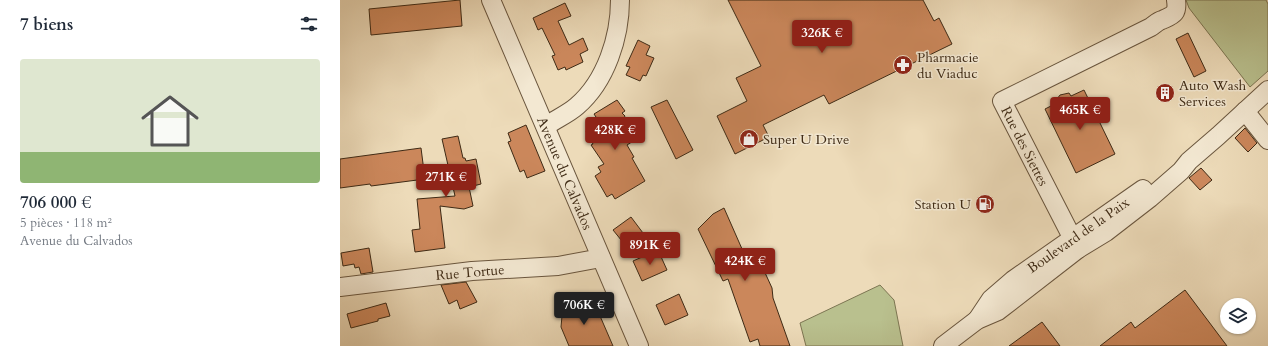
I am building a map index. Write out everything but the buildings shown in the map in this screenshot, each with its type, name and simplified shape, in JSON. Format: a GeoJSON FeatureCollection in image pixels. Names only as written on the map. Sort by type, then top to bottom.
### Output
{"type":"FeatureCollection","features":[{"type":"Feature","properties":{"kind":"street","name":"Avenue du Calvados"},"geometry":{"type":"LineString","coordinates":[[491,0],[639,346]]}},
{"type":"Feature","properties":{"kind":"street"},"geometry":{"type":"LineString","coordinates":[[546,126],[577,106],[590,92],[602,73],[615,43],[619,26],[620,0]]}},
{"type":"Feature","properties":{"kind":"street","name":"Rue des Siettes"},"geometry":{"type":"LineString","coordinates":[[1075,244],[1002,101],[1151,27],[1162,20],[1171,17],[1177,10],[1176,0]]}},
{"type":"Feature","properties":{"kind":"street","name":"Boulevard de la Paix"},"geometry":{"type":"LineString","coordinates":[[943,346],[977,320],[991,299],[1013,280],[1075,244],[1172,170],[1189,161],[1268,90]]}},
{"type":"Feature","properties":{"kind":"street"},"geometry":{"type":"LineString","coordinates":[[1245,111],[1268,140]]}},
{"type":"Feature","properties":{"kind":"street","name":"Rue Tortue"},"geometry":{"type":"LineString","coordinates":[[340,287],[472,271],[558,266],[601,258]]}},
{"type":"Feature","properties":{"kind":"green space"},"geometry":{"type":"Polygon","coordinates":[[[1186,0],[1266,0],[1268,4],[1268,71],[1250,87],[1189,8],[1186,0]]]}},
{"type":"Feature","properties":{"kind":"green space"},"geometry":{"type":"Polygon","coordinates":[[[880,285],[894,300],[903,346],[806,346],[800,323],[880,285]]]}},
{"type":"Feature","properties":{"kind":"place","name":"Pharmacie du Viaduc"},"geometry":{"type":"Point","coordinates":[903,65]}},
{"type":"Feature","properties":{"kind":"place","name":"Auto Wash Services"},"geometry":{"type":"Point","coordinates":[1165,93]}},
{"type":"Feature","properties":{"kind":"place","name":"Super U Drive"},"geometry":{"type":"Point","coordinates":[749,139]}},
{"type":"Feature","properties":{"kind":"place","name":"Station U"},"geometry":{"type":"Point","coordinates":[985,204]}}]}
